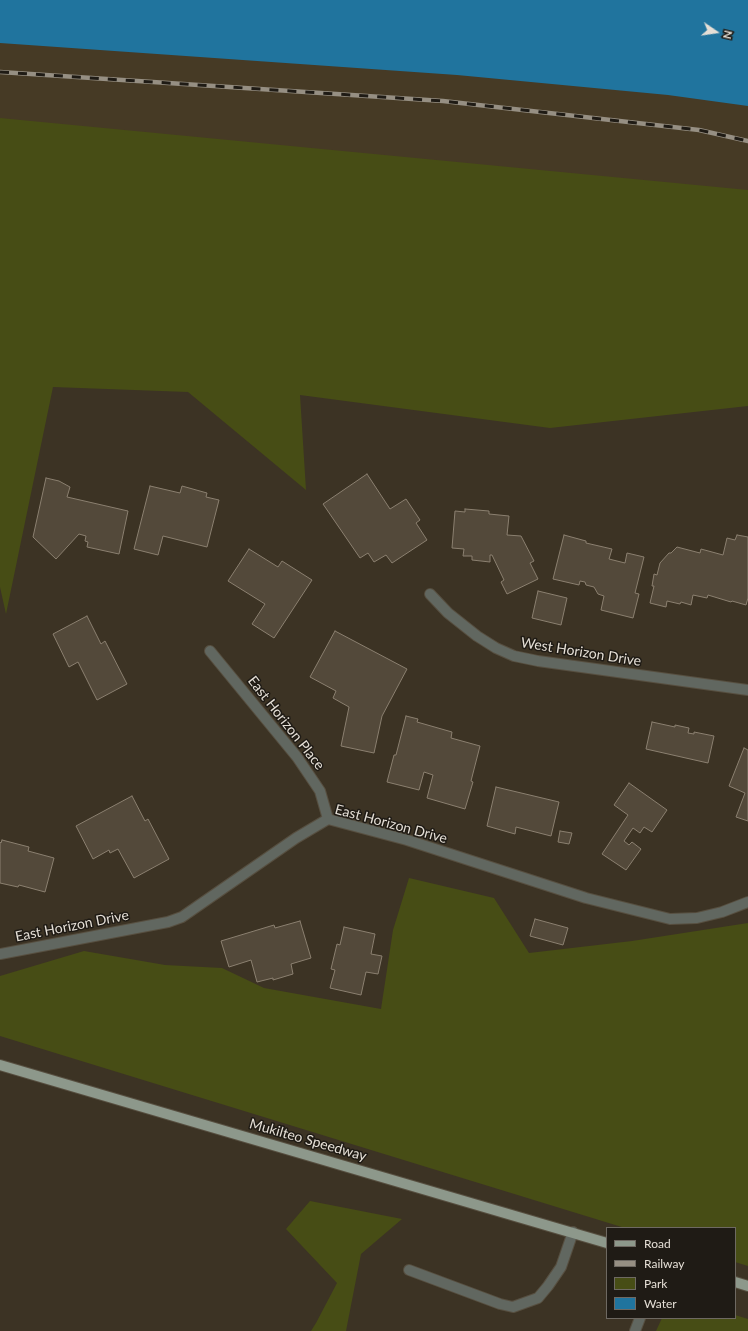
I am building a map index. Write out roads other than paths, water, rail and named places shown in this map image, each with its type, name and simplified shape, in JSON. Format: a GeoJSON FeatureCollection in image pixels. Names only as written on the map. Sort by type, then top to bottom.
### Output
{"type":"FeatureCollection","features":[{"type":"Feature","properties":{"kind":"main road","name":"Mukilteo Speedway"},"geometry":{"type":"LineString","coordinates":[[0,1065],[606,1242]]}},
{"type":"Feature","properties":{"kind":"main road"},"geometry":{"type":"LineString","coordinates":[[736,1282],[748,1286]]}},
{"type":"Feature","properties":{"kind":"street","name":"West Horizon Drive"},"geometry":{"type":"LineString","coordinates":[[430,594],[448,613],[476,636],[496,648],[514,656],[538,661],[748,690]]}},
{"type":"Feature","properties":{"kind":"street","name":"East Horizon Place"},"geometry":{"type":"LineString","coordinates":[[210,651],[297,757],[320,791],[328,819]]}},
{"type":"Feature","properties":{"kind":"street","name":"East Horizon Drive"},"geometry":{"type":"LineString","coordinates":[[0,954],[168,922],[182,917],[296,838],[328,819],[407,840],[586,898],[670,919],[697,918],[722,912],[748,902]]}},
{"type":"Feature","properties":{"kind":"street"},"geometry":{"type":"LineString","coordinates":[[409,1270],[500,1304],[513,1307],[538,1298],[548,1286],[561,1267],[573,1232]]}},
{"type":"Feature","properties":{"kind":"street"},"geometry":{"type":"LineString","coordinates":[[635,1331],[640,1319]]}},
{"type":"Feature","properties":{"kind":"water"},"geometry":{"type":"Polygon","coordinates":[[[0,0],[748,0],[748,106],[668,95],[457,75],[0,43],[0,0]]]}},
{"type":"Feature","properties":{"kind":"railway"},"geometry":{"type":"LineString","coordinates":[[0,72],[443,101],[699,130],[748,141]]}}]}
